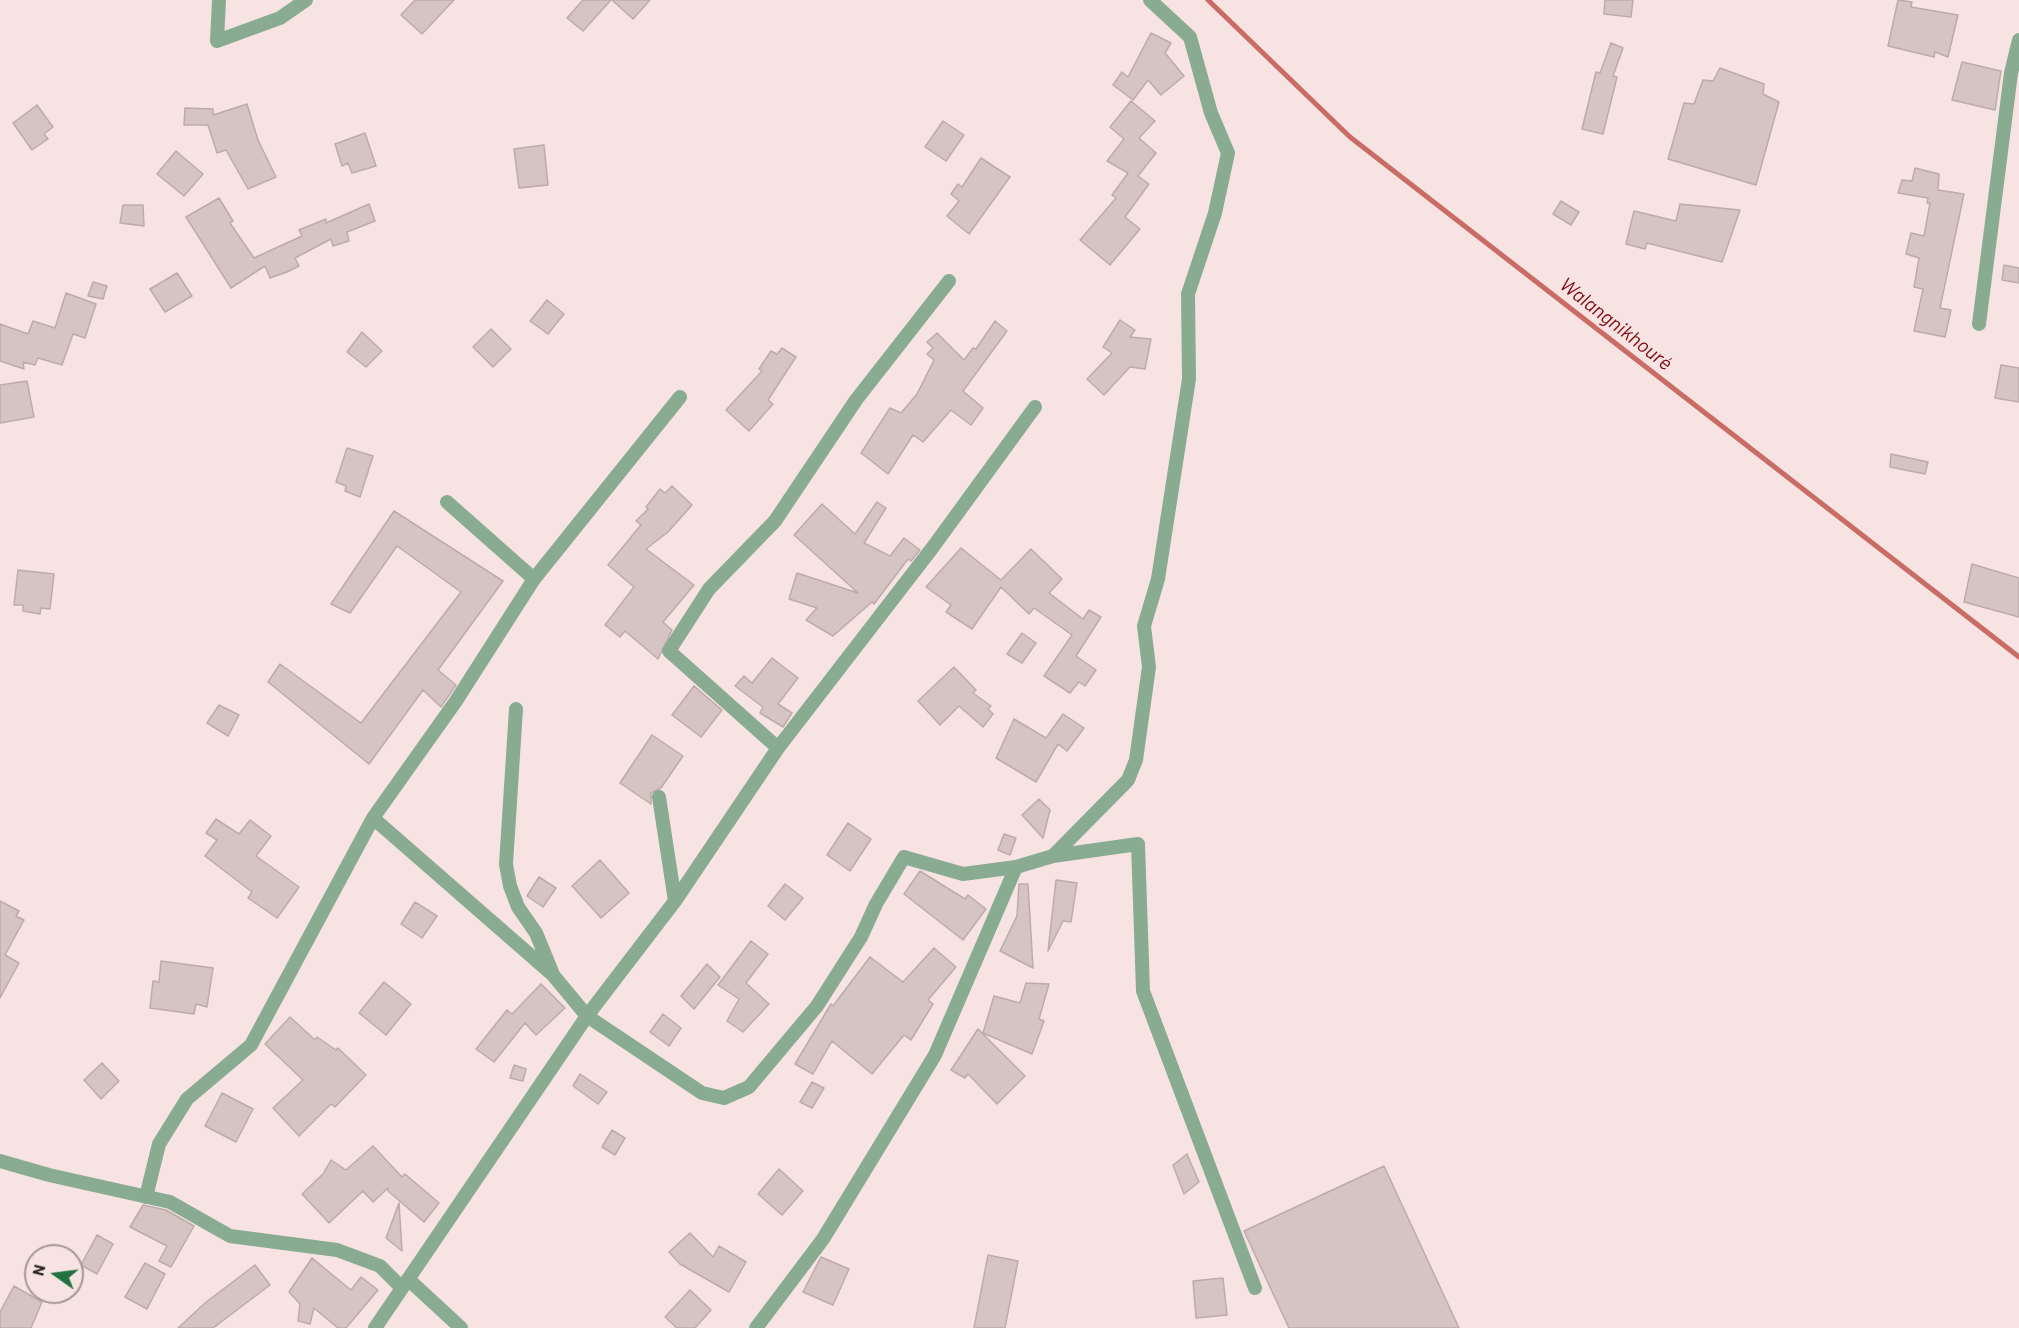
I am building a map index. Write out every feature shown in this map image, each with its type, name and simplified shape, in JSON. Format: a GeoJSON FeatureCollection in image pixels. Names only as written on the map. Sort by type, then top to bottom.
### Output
{"type":"FeatureCollection","features":[{"type":"Feature","properties":{"kind":"street"},"geometry":{"type":"LineString","coordinates":[[219,0],[217,42],[280,18],[306,0]]}},
{"type":"Feature","properties":{"kind":"street"},"geometry":{"type":"LineString","coordinates":[[1053,856],[1128,780],[1136,760],[1149,667],[1144,626],[1158,579],[1189,379],[1188,294],[1215,213],[1228,153],[1211,113],[1190,37],[1150,0]]}},
{"type":"Feature","properties":{"kind":"street"},"geometry":{"type":"LineString","coordinates":[[1979,324],[2011,73],[2019,40]]}},
{"type":"Feature","properties":{"kind":"street"},"geometry":{"type":"LineString","coordinates":[[778,748],[669,651],[710,589],[775,521],[856,400],[949,281]]}},
{"type":"Feature","properties":{"kind":"street"},"geometry":{"type":"LineString","coordinates":[[146,1197],[159,1144],[187,1099],[251,1045],[373,818],[456,701],[534,579],[680,397]]}},
{"type":"Feature","properties":{"kind":"street"},"geometry":{"type":"LineString","coordinates":[[375,1328],[587,1016],[675,901],[778,748],[933,547],[1035,406]]}},
{"type":"Feature","properties":{"kind":"street"},"geometry":{"type":"LineString","coordinates":[[447,502],[534,579]]}},
{"type":"Feature","properties":{"kind":"street"},"geometry":{"type":"LineString","coordinates":[[516,709],[506,864],[510,886],[518,907],[536,933],[553,975]]}},
{"type":"Feature","properties":{"kind":"street"},"geometry":{"type":"LineString","coordinates":[[659,797],[675,901]]}},
{"type":"Feature","properties":{"kind":"street"},"geometry":{"type":"LineString","coordinates":[[373,818],[553,975],[587,1016],[702,1094],[724,1098],[749,1087],[817,1006],[861,937],[876,904],[904,857],[963,874],[1016,867],[1053,856],[1138,844],[1143,991],[1255,1288]]}},
{"type":"Feature","properties":{"kind":"street"},"geometry":{"type":"LineString","coordinates":[[756,1328],[823,1239],[935,1055],[1016,867]]}},
{"type":"Feature","properties":{"kind":"street"},"geometry":{"type":"LineString","coordinates":[[0,1161],[170,1202],[230,1236],[337,1250],[380,1266],[461,1328]]}},
{"type":"Feature","properties":{"kind":"building"},"geometry":{"type":"Polygon","coordinates":[[[415,0],[454,0],[422,34],[401,15],[415,0]]]}},
{"type":"Feature","properties":{"kind":"building"},"geometry":{"type":"Polygon","coordinates":[[[583,0],[611,0],[583,31],[567,18],[583,0]]]}},
{"type":"Feature","properties":{"kind":"building"},"geometry":{"type":"Polygon","coordinates":[[[612,0],[650,0],[633,19],[612,0]]]}},
{"type":"Feature","properties":{"kind":"building"},"geometry":{"type":"Polygon","coordinates":[[[1605,0],[1633,0],[1631,17],[1604,14],[1605,0]]]}},
{"type":"Feature","properties":{"kind":"building"},"geometry":{"type":"Polygon","coordinates":[[[1898,0],[1912,2],[1911,7],[1958,15],[1948,57],[1935,52],[1934,57],[1888,46],[1898,0]]]}},
{"type":"Feature","properties":{"kind":"building"},"geometry":{"type":"Polygon","coordinates":[[[1151,33],[1171,43],[1165,53],[1184,76],[1161,95],[1148,80],[1133,100],[1113,85],[1122,72],[1128,77],[1151,33]]]}},
{"type":"Feature","properties":{"kind":"building"},"geometry":{"type":"Polygon","coordinates":[[[1611,43],[1623,48],[1613,76],[1617,77],[1603,134],[1582,129],[1596,72],[1600,73],[1611,43]]]}},
{"type":"Feature","properties":{"kind":"building"},"geometry":{"type":"Polygon","coordinates":[[[1962,62],[2001,71],[1995,110],[1952,100],[1962,62]]]}},
{"type":"Feature","properties":{"kind":"building"},"geometry":{"type":"Polygon","coordinates":[[[1720,68],[1764,84],[1763,94],[1779,102],[1756,185],[1668,159],[1684,103],[1694,104],[1703,80],[1713,81],[1720,68]]]}},
{"type":"Feature","properties":{"kind":"building"},"geometry":{"type":"Polygon","coordinates":[[[1131,101],[1155,121],[1139,138],[1156,153],[1138,176],[1149,184],[1125,217],[1140,229],[1110,265],[1080,240],[1116,198],[1112,195],[1128,173],[1107,161],[1124,139],[1110,127],[1131,101]]]}},
{"type":"Feature","properties":{"kind":"building"},"geometry":{"type":"Polygon","coordinates":[[[247,104],[258,140],[276,177],[248,189],[226,150],[217,153],[208,125],[184,125],[185,108],[213,109],[213,115],[247,104]]]}},
{"type":"Feature","properties":{"kind":"building"},"geometry":{"type":"Polygon","coordinates":[[[37,105],[53,127],[44,134],[48,139],[32,150],[13,123],[37,105]]]}},
{"type":"Feature","properties":{"kind":"building"},"geometry":{"type":"Polygon","coordinates":[[[943,121],[964,135],[946,161],[925,147],[943,121]]]}},
{"type":"Feature","properties":{"kind":"building"},"geometry":{"type":"Polygon","coordinates":[[[365,133],[376,166],[352,173],[348,163],[342,166],[335,144],[365,133]]]}},
{"type":"Feature","properties":{"kind":"building"},"geometry":{"type":"Polygon","coordinates":[[[544,145],[548,185],[519,188],[514,149],[544,145]]]}},
{"type":"Feature","properties":{"kind":"building"},"geometry":{"type":"Polygon","coordinates":[[[176,151],[203,174],[184,196],[157,174],[176,151]]]}},
{"type":"Feature","properties":{"kind":"building"},"geometry":{"type":"Polygon","coordinates":[[[981,158],[1010,177],[969,234],[947,216],[959,201],[951,194],[958,184],[962,187],[981,158]]]}},
{"type":"Feature","properties":{"kind":"building"},"geometry":{"type":"Polygon","coordinates":[[[1915,168],[1939,174],[1938,190],[1964,194],[1940,308],[1951,310],[1945,337],[1914,331],[1923,289],[1914,287],[1919,258],[1906,254],[1911,233],[1924,236],[1930,203],[1927,203],[1928,198],[1898,193],[1902,180],[1912,181],[1915,168]]]}},
{"type":"Feature","properties":{"kind":"building"},"geometry":{"type":"Polygon","coordinates":[[[219,198],[233,221],[230,223],[254,258],[302,236],[299,230],[326,219],[326,223],[369,204],[375,221],[347,232],[349,241],[333,246],[331,239],[295,258],[299,266],[287,272],[270,278],[265,266],[231,288],[186,217],[219,198]]]}},
{"type":"Feature","properties":{"kind":"building"},"geometry":{"type":"Polygon","coordinates":[[[1561,201],[1579,212],[1571,225],[1553,214],[1561,201]]]}},
{"type":"Feature","properties":{"kind":"building"},"geometry":{"type":"Polygon","coordinates":[[[1680,204],[1740,210],[1722,262],[1647,243],[1645,249],[1626,244],[1634,211],[1676,221],[1680,204]]]}},
{"type":"Feature","properties":{"kind":"building"},"geometry":{"type":"Polygon","coordinates":[[[123,205],[143,205],[144,226],[120,223],[123,205]]]}},
{"type":"Feature","properties":{"kind":"building"},"geometry":{"type":"Polygon","coordinates":[[[2004,265],[2019,268],[2019,283],[2002,280],[2004,265]]]}},
{"type":"Feature","properties":{"kind":"building"},"geometry":{"type":"Polygon","coordinates":[[[177,273],[192,296],[165,312],[150,289],[177,273]]]}},
{"type":"Feature","properties":{"kind":"building"},"geometry":{"type":"Polygon","coordinates":[[[93,282],[107,286],[103,299],[88,296],[93,282]]]}},
{"type":"Feature","properties":{"kind":"building"},"geometry":{"type":"Polygon","coordinates":[[[66,293],[96,304],[85,338],[73,334],[62,365],[38,358],[35,365],[23,362],[24,369],[0,361],[0,324],[28,334],[33,321],[55,328],[66,293]]]}},
{"type":"Feature","properties":{"kind":"building"},"geometry":{"type":"Polygon","coordinates":[[[547,300],[564,314],[548,334],[530,321],[547,300]]]}},
{"type":"Feature","properties":{"kind":"building"},"geometry":{"type":"Polygon","coordinates":[[[1120,320],[1135,330],[1130,337],[1151,339],[1145,369],[1130,367],[1104,395],[1087,379],[1112,353],[1103,347],[1120,320]]]}},
{"type":"Feature","properties":{"kind":"building"},"geometry":{"type":"Polygon","coordinates":[[[995,321],[1007,331],[963,391],[983,408],[971,425],[951,410],[923,442],[913,435],[888,474],[861,453],[890,408],[901,413],[917,394],[934,360],[927,354],[933,348],[927,342],[937,333],[964,360],[973,348],[976,349],[995,321]]]}},
{"type":"Feature","properties":{"kind":"building"},"geometry":{"type":"Polygon","coordinates":[[[491,329],[511,349],[493,367],[473,347],[491,329]]]}},
{"type":"Feature","properties":{"kind":"building"},"geometry":{"type":"Polygon","coordinates":[[[362,332],[382,351],[366,367],[347,352],[362,332]]]}},
{"type":"Feature","properties":{"kind":"building"},"geometry":{"type":"Polygon","coordinates":[[[782,348],[796,357],[768,400],[773,404],[749,431],[726,410],[762,371],[759,369],[771,351],[777,354],[782,348]]]}},
{"type":"Feature","properties":{"kind":"building"},"geometry":{"type":"Polygon","coordinates":[[[2001,365],[2019,368],[2019,402],[1995,398],[2001,365]]]}},
{"type":"Feature","properties":{"kind":"building"},"geometry":{"type":"Polygon","coordinates":[[[27,381],[34,417],[0,423],[0,385],[27,381]]]}},
{"type":"Feature","properties":{"kind":"building"},"geometry":{"type":"Polygon","coordinates":[[[347,448],[373,456],[360,497],[345,491],[346,486],[336,482],[347,448]]]}},
{"type":"Feature","properties":{"kind":"building"},"geometry":{"type":"Polygon","coordinates":[[[1891,454],[1928,462],[1925,474],[1890,467],[1891,454]]]}},
{"type":"Feature","properties":{"kind":"building"},"geometry":{"type":"Polygon","coordinates":[[[672,486],[692,505],[668,532],[646,549],[694,585],[663,622],[672,630],[658,659],[625,631],[620,637],[605,625],[634,587],[608,565],[641,525],[636,521],[648,509],[646,507],[660,489],[665,493],[672,486]]]}},
{"type":"Feature","properties":{"kind":"building"},"geometry":{"type":"Polygon","coordinates":[[[877,502],[886,508],[864,543],[890,556],[904,538],[920,550],[911,561],[908,559],[874,604],[872,602],[833,636],[806,620],[817,608],[789,599],[797,573],[858,593],[794,535],[822,504],[855,534],[877,502]]]}},
{"type":"Feature","properties":{"kind":"building"},"geometry":{"type":"Polygon","coordinates":[[[394,511],[503,581],[438,670],[456,685],[441,707],[423,690],[369,764],[268,682],[280,664],[361,723],[461,592],[397,546],[350,613],[331,604],[394,511]]]}},
{"type":"Feature","properties":{"kind":"building"},"geometry":{"type":"Polygon","coordinates":[[[961,548],[1001,580],[1031,549],[1062,579],[1049,593],[1083,619],[1089,610],[1101,617],[1076,656],[1096,670],[1085,686],[1079,682],[1070,693],[1044,676],[1072,635],[1034,608],[1029,614],[1001,587],[972,629],[946,612],[951,605],[926,587],[961,548]]]}},
{"type":"Feature","properties":{"kind":"building"},"geometry":{"type":"Polygon","coordinates":[[[1972,564],[2019,578],[2019,617],[1964,602],[1972,564]]]}},
{"type":"Feature","properties":{"kind":"building"},"geometry":{"type":"Polygon","coordinates":[[[18,570],[54,574],[50,609],[41,608],[40,614],[23,611],[23,605],[14,605],[18,570]]]}},
{"type":"Feature","properties":{"kind":"building"},"geometry":{"type":"Polygon","coordinates":[[[1022,633],[1036,643],[1022,663],[1007,654],[1022,633]]]}},
{"type":"Feature","properties":{"kind":"building"},"geometry":{"type":"Polygon","coordinates":[[[772,658],[798,678],[778,704],[792,713],[783,727],[760,713],[763,707],[735,686],[744,676],[752,683],[772,658]]]}},
{"type":"Feature","properties":{"kind":"building"},"geometry":{"type":"Polygon","coordinates":[[[954,667],[976,690],[973,693],[991,706],[988,709],[993,714],[983,727],[959,706],[940,725],[918,701],[954,667]]]}},
{"type":"Feature","properties":{"kind":"building"},"geometry":{"type":"Polygon","coordinates":[[[694,686],[722,710],[701,737],[672,715],[694,686]]]}},
{"type":"Feature","properties":{"kind":"building"},"geometry":{"type":"Polygon","coordinates":[[[219,705],[239,715],[228,736],[207,723],[219,705]]]}},
{"type":"Feature","properties":{"kind":"building"},"geometry":{"type":"Polygon","coordinates":[[[1063,714],[1084,728],[1067,751],[1058,744],[1036,782],[996,758],[1014,719],[1046,738],[1063,714]]]}},
{"type":"Feature","properties":{"kind":"building"},"geometry":{"type":"Polygon","coordinates":[[[652,735],[683,756],[661,788],[651,793],[651,804],[620,783],[652,735]]]}},
{"type":"Feature","properties":{"kind":"building"},"geometry":{"type":"Polygon","coordinates":[[[1039,799],[1050,810],[1043,838],[1022,815],[1039,799]]]}},
{"type":"Feature","properties":{"kind":"building"},"geometry":{"type":"Polygon","coordinates":[[[216,819],[239,834],[250,820],[271,836],[256,856],[299,887],[277,918],[248,898],[252,892],[205,856],[217,840],[206,833],[216,819]]]}},
{"type":"Feature","properties":{"kind":"building"},"geometry":{"type":"Polygon","coordinates":[[[848,823],[871,839],[850,871],[827,855],[848,823]]]}},
{"type":"Feature","properties":{"kind":"building"},"geometry":{"type":"Polygon","coordinates":[[[1004,834],[1016,838],[1010,855],[998,850],[1004,834]]]}},
{"type":"Feature","properties":{"kind":"building"},"geometry":{"type":"Polygon","coordinates":[[[600,860],[629,893],[601,918],[572,886],[600,860]]]}},
{"type":"Feature","properties":{"kind":"building"},"geometry":{"type":"Polygon","coordinates":[[[920,871],[965,899],[968,895],[986,909],[963,940],[904,894],[920,871]]]}},
{"type":"Feature","properties":{"kind":"building"},"geometry":{"type":"Polygon","coordinates":[[[539,877],[556,888],[543,907],[527,896],[539,877]]]}},
{"type":"Feature","properties":{"kind":"building"},"geometry":{"type":"Polygon","coordinates":[[[1056,880],[1077,883],[1071,922],[1063,921],[1048,951],[1056,880]]]}},
{"type":"Feature","properties":{"kind":"building"},"geometry":{"type":"Polygon","coordinates":[[[785,884],[803,898],[785,920],[768,906],[785,884]]]}},
{"type":"Feature","properties":{"kind":"building"},"geometry":{"type":"Polygon","coordinates":[[[1019,884],[1028,884],[1033,968],[1000,951],[1017,916],[1019,884]]]}},
{"type":"Feature","properties":{"kind":"building"},"geometry":{"type":"Polygon","coordinates":[[[0,901],[19,911],[16,916],[24,920],[5,955],[19,963],[0,998],[0,901]]]}},
{"type":"Feature","properties":{"kind":"building"},"geometry":{"type":"Polygon","coordinates":[[[415,902],[437,916],[422,938],[401,924],[415,902]]]}},
{"type":"Feature","properties":{"kind":"building"},"geometry":{"type":"Polygon","coordinates":[[[751,941],[768,954],[746,983],[769,1004],[743,1032],[727,1021],[739,999],[718,985],[751,941]]]}},
{"type":"Feature","properties":{"kind":"building"},"geometry":{"type":"Polygon","coordinates":[[[934,948],[956,967],[928,1000],[933,1004],[911,1040],[904,1035],[872,1074],[832,1041],[813,1074],[795,1064],[831,1004],[833,1006],[870,957],[903,982],[934,948]]]}},
{"type":"Feature","properties":{"kind":"building"},"geometry":{"type":"Polygon","coordinates":[[[161,961],[213,968],[207,1007],[196,1004],[194,1014],[150,1008],[153,981],[159,982],[161,961]]]}},
{"type":"Feature","properties":{"kind":"building"},"geometry":{"type":"Polygon","coordinates":[[[707,964],[720,977],[694,1009],[681,996],[707,964]]]}},
{"type":"Feature","properties":{"kind":"building"},"geometry":{"type":"Polygon","coordinates":[[[384,982],[411,1004],[386,1035],[359,1013],[384,982]]]}},
{"type":"Feature","properties":{"kind":"building"},"geometry":{"type":"Polygon","coordinates":[[[1026,983],[1049,984],[1039,1019],[1044,1021],[1032,1054],[983,1033],[994,996],[1020,1003],[1026,983]]]}},
{"type":"Feature","properties":{"kind":"building"},"geometry":{"type":"Polygon","coordinates":[[[541,984],[565,1008],[536,1035],[525,1023],[494,1062],[476,1049],[507,1010],[512,1014],[541,984]]]}},
{"type":"Feature","properties":{"kind":"building"},"geometry":{"type":"Polygon","coordinates":[[[663,1014],[681,1028],[669,1046],[650,1032],[663,1014]]]}},
{"type":"Feature","properties":{"kind":"building"},"geometry":{"type":"Polygon","coordinates":[[[290,1017],[315,1040],[317,1037],[336,1050],[338,1048],[366,1075],[335,1107],[331,1104],[299,1136],[273,1108],[303,1080],[265,1044],[290,1017]]]}},
{"type":"Feature","properties":{"kind":"building"},"geometry":{"type":"Polygon","coordinates":[[[978,1029],[1025,1076],[997,1104],[968,1074],[965,1078],[951,1070],[978,1029]]]}},
{"type":"Feature","properties":{"kind":"building"},"geometry":{"type":"Polygon","coordinates":[[[102,1063],[119,1081],[101,1099],[84,1080],[102,1063]]]}},
{"type":"Feature","properties":{"kind":"building"},"geometry":{"type":"Polygon","coordinates":[[[514,1065],[526,1069],[523,1081],[510,1078],[514,1065]]]}},
{"type":"Feature","properties":{"kind":"building"},"geometry":{"type":"Polygon","coordinates":[[[580,1074],[607,1092],[598,1104],[573,1086],[580,1074]]]}},
{"type":"Feature","properties":{"kind":"building"},"geometry":{"type":"Polygon","coordinates":[[[812,1082],[824,1088],[812,1108],[800,1102],[812,1082]]]}},
{"type":"Feature","properties":{"kind":"building"},"geometry":{"type":"Polygon","coordinates":[[[222,1093],[253,1109],[236,1142],[205,1126],[222,1093]]]}},
{"type":"Feature","properties":{"kind":"building"},"geometry":{"type":"Polygon","coordinates":[[[612,1130],[625,1138],[615,1155],[602,1147],[612,1130]]]}},
{"type":"Feature","properties":{"kind":"building"},"geometry":{"type":"Polygon","coordinates":[[[373,1146],[402,1177],[405,1174],[439,1203],[424,1222],[388,1191],[388,1188],[373,1202],[363,1191],[329,1223],[302,1194],[323,1174],[331,1160],[346,1170],[373,1146]]]}},
{"type":"Feature","properties":{"kind":"building"},"geometry":{"type":"Polygon","coordinates":[[[1187,1154],[1199,1182],[1184,1194],[1173,1165],[1187,1154]]]}},
{"type":"Feature","properties":{"kind":"building"},"geometry":{"type":"Polygon","coordinates":[[[1384,1166],[1459,1328],[1289,1328],[1244,1231],[1384,1166]]]}},
{"type":"Feature","properties":{"kind":"building"},"geometry":{"type":"Polygon","coordinates":[[[779,1169],[803,1191],[782,1215],[758,1194],[779,1169]]]}},
{"type":"Feature","properties":{"kind":"building"},"geometry":{"type":"Polygon","coordinates":[[[399,1203],[402,1251],[386,1238],[399,1203]]]}},
{"type":"Feature","properties":{"kind":"building"},"geometry":{"type":"Polygon","coordinates":[[[143,1205],[166,1210],[194,1226],[171,1267],[159,1261],[167,1246],[130,1227],[143,1205]]]}},
{"type":"Feature","properties":{"kind":"building"},"geometry":{"type":"Polygon","coordinates":[[[690,1233],[713,1257],[719,1246],[746,1262],[729,1292],[680,1264],[669,1252],[690,1233]]]}},
{"type":"Feature","properties":{"kind":"building"},"geometry":{"type":"Polygon","coordinates":[[[97,1235],[113,1244],[97,1274],[84,1267],[84,1259],[97,1235]]]}},
{"type":"Feature","properties":{"kind":"building"},"geometry":{"type":"Polygon","coordinates":[[[988,1255],[1018,1261],[1005,1328],[974,1328],[988,1255]]]}},
{"type":"Feature","properties":{"kind":"building"},"geometry":{"type":"Polygon","coordinates":[[[821,1257],[849,1269],[833,1305],[803,1292],[821,1257]]]}},
{"type":"Feature","properties":{"kind":"building"},"geometry":{"type":"Polygon","coordinates":[[[312,1258],[351,1290],[361,1277],[378,1290],[346,1328],[338,1328],[314,1308],[310,1324],[298,1321],[300,1304],[289,1292],[312,1258]]]}},
{"type":"Feature","properties":{"kind":"building"},"geometry":{"type":"Polygon","coordinates":[[[145,1263],[165,1274],[147,1309],[125,1297],[145,1263]]]}},
{"type":"Feature","properties":{"kind":"building"},"geometry":{"type":"Polygon","coordinates":[[[255,1265],[270,1285],[213,1328],[178,1328],[205,1303],[255,1265]]]}},
{"type":"Feature","properties":{"kind":"building"},"geometry":{"type":"Polygon","coordinates":[[[1223,1278],[1227,1315],[1196,1318],[1193,1281],[1223,1278]]]}},
{"type":"Feature","properties":{"kind":"building"},"geometry":{"type":"Polygon","coordinates":[[[14,1286],[24,1292],[24,1304],[41,1304],[31,1328],[0,1328],[0,1312],[14,1286]]]}},
{"type":"Feature","properties":{"kind":"building"},"geometry":{"type":"Polygon","coordinates":[[[690,1290],[711,1310],[695,1328],[677,1328],[665,1317],[690,1290]]]}},
{"type":"Feature","properties":{"kind":"waterway","name":"Walangnikhouré"},"geometry":{"type":"LineString","coordinates":[[1208,0],[1350,137],[2019,657]]}}]}
